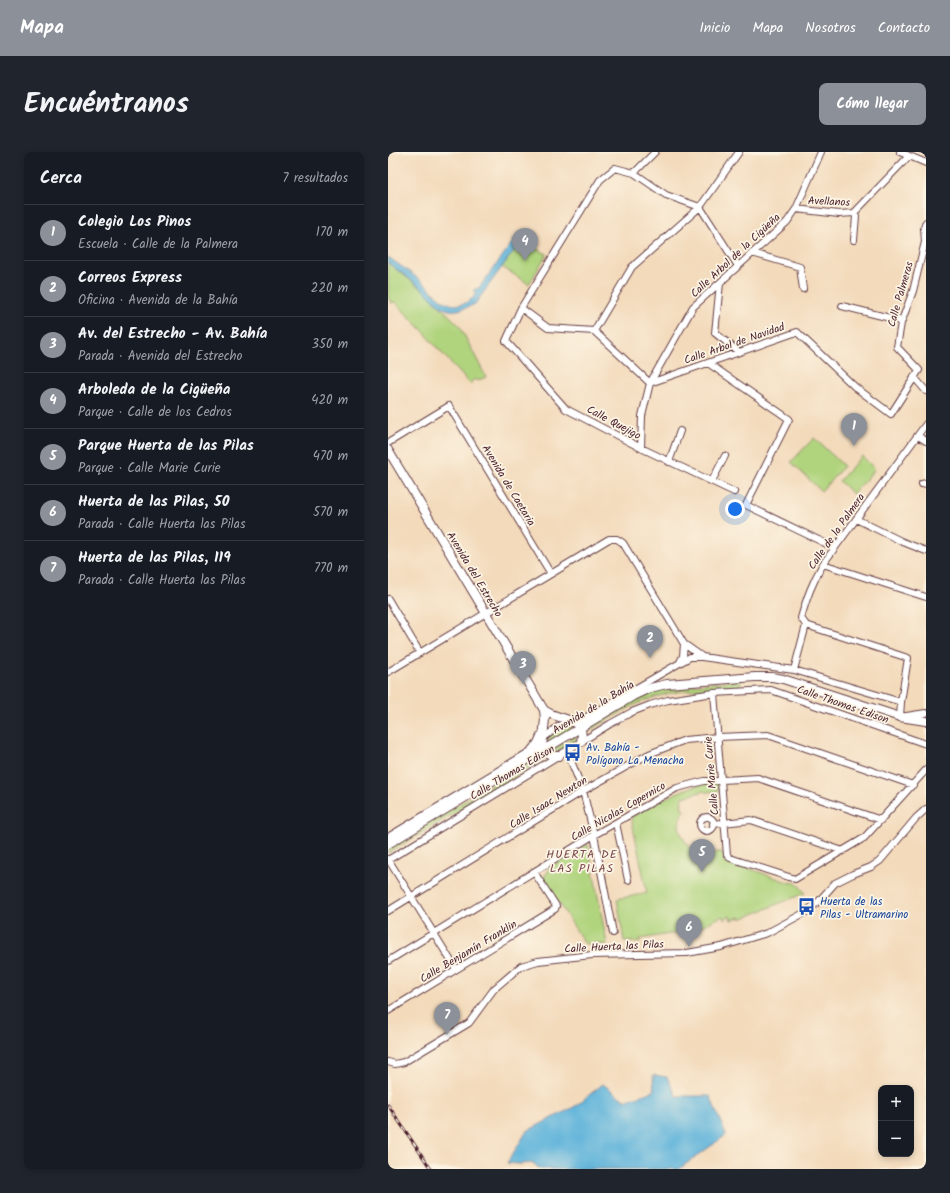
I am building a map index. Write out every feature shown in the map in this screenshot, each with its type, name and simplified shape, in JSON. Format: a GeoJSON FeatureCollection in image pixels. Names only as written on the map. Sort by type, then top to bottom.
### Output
{"type":"FeatureCollection","features":[{"type":"Feature","properties":{"kind":"street"},"geometry":{"type":"LineString","coordinates":[[634,173],[655,152]]}},
{"type":"Feature","properties":{"kind":"street"},"geometry":{"type":"LineString","coordinates":[[594,332],[632,267],[700,208],[739,152]]}},
{"type":"Feature","properties":{"kind":"street","name":"Calle Arbol de la Cigüeña"},"geometry":{"type":"LineString","coordinates":[[641,448],[642,416],[650,383],[693,307],[787,222],[796,209],[820,152]]}},
{"type":"Feature","properties":{"kind":"street"},"geometry":{"type":"LineString","coordinates":[[900,152],[926,163]]}},
{"type":"Feature","properties":{"kind":"street","name":"Avellanos"},"geometry":{"type":"LineString","coordinates":[[796,209],[839,214],[854,213],[908,156]]}},
{"type":"Feature","properties":{"kind":"street"},"geometry":{"type":"LineString","coordinates":[[650,383],[594,332],[548,328],[521,308],[600,180],[615,168],[634,173],[666,195],[700,208],[738,266]]}},
{"type":"Feature","properties":{"kind":"street"},"geometry":{"type":"LineString","coordinates":[[854,213],[856,216],[854,240]]}},
{"type":"Feature","properties":{"kind":"street","name":"Calle Palmeras"},"geometry":{"type":"LineString","coordinates":[[914,378],[919,370],[897,347],[902,321],[913,291],[926,241],[924,228],[926,223]]}},
{"type":"Feature","properties":{"kind":"street"},"geometry":{"type":"LineString","coordinates":[[752,253],[800,267],[803,289]]}},
{"type":"Feature","properties":{"kind":"street"},"geometry":{"type":"LineString","coordinates":[[720,282],[715,333],[739,352]]}},
{"type":"Feature","properties":{"kind":"street"},"geometry":{"type":"LineString","coordinates":[[842,306],[902,321]]}},
{"type":"Feature","properties":{"kind":"street","name":"Calle Quejigo"},"geometry":{"type":"LineString","coordinates":[[521,308],[506,341],[566,409],[669,462],[734,492]]}},
{"type":"Feature","properties":{"kind":"street","name":"Calle Arbol de Navidad"},"geometry":{"type":"LineString","coordinates":[[650,383],[798,332],[855,388],[891,414],[914,378]]}},
{"type":"Feature","properties":{"kind":"street"},"geometry":{"type":"LineString","coordinates":[[708,363],[789,419],[746,505],[835,548]]}},
{"type":"Feature","properties":{"kind":"street"},"geometry":{"type":"LineString","coordinates":[[914,378],[926,391]]}},
{"type":"Feature","properties":{"kind":"street","name":"Avenida de Caetaria"},"geometry":{"type":"LineString","coordinates":[[388,443],[449,406],[551,574]]}},
{"type":"Feature","properties":{"kind":"street","name":"Calle de la Palmera"},"geometry":{"type":"LineString","coordinates":[[794,670],[806,625],[801,618],[808,592],[823,564],[926,424]]}},
{"type":"Feature","properties":{"kind":"street"},"geometry":{"type":"LineString","coordinates":[[669,462],[680,431]]}},
{"type":"Feature","properties":{"kind":"street"},"geometry":{"type":"LineString","coordinates":[[918,436],[926,441]]}},
{"type":"Feature","properties":{"kind":"street","name":"Avenida del Estrecho"},"geometry":{"type":"LineString","coordinates":[[388,450],[544,710]]}},
{"type":"Feature","properties":{"kind":"street"},"geometry":{"type":"LineString","coordinates":[[712,481],[724,456]]}},
{"type":"Feature","properties":{"kind":"street"},"geometry":{"type":"LineString","coordinates":[[856,520],[926,551]]}},
{"type":"Feature","properties":{"kind":"street"},"geometry":{"type":"LineString","coordinates":[[388,672],[610,539],[623,543],[684,644],[702,657]]}},
{"type":"Feature","properties":{"kind":"street"},"geometry":{"type":"LineString","coordinates":[[823,564],[926,597]]}},
{"type":"Feature","properties":{"kind":"street"},"geometry":{"type":"LineString","coordinates":[[388,599],[420,653]]}},
{"type":"Feature","properties":{"kind":"street"},"geometry":{"type":"LineString","coordinates":[[806,625],[908,658],[900,718],[926,713]]}},
{"type":"Feature","properties":{"kind":"street"},"geometry":{"type":"LineString","coordinates":[[680,662],[683,656],[684,644]]}},
{"type":"Feature","properties":{"kind":"street","name":"Avenida de la Bahía"},"geometry":{"type":"LineString","coordinates":[[388,837],[532,750],[542,739],[558,726],[589,716],[690,657],[702,657],[794,670]]}},
{"type":"Feature","properties":{"kind":"street"},"geometry":{"type":"LineString","coordinates":[[794,670],[901,702]]}},
{"type":"Feature","properties":{"kind":"street","name":"Avenida de la Bahía"},"geometry":{"type":"LineString","coordinates":[[388,844],[633,696],[657,686],[772,677],[783,679],[900,718],[926,722]]}},
{"type":"Feature","properties":{"kind":"street","name":"Calle Thomas Edison"},"geometry":{"type":"LineString","coordinates":[[388,860],[632,712],[668,700],[714,693],[771,690],[926,744]]}},
{"type":"Feature","properties":{"kind":"street","name":"Calle Marie Curie"},"geometry":{"type":"LineString","coordinates":[[714,693],[728,857],[795,879],[842,851]]}},
{"type":"Feature","properties":{"kind":"street"},"geometry":{"type":"LineString","coordinates":[[544,710],[554,716],[573,722],[581,727],[581,742]]}},
{"type":"Feature","properties":{"kind":"street"},"geometry":{"type":"LineString","coordinates":[[544,710],[542,747],[543,750],[552,756],[558,756]]}},
{"type":"Feature","properties":{"kind":"street"},"geometry":{"type":"LineString","coordinates":[[532,750],[538,743],[544,724]]}},
{"type":"Feature","properties":{"kind":"street","name":"Calle Isaac Newton"},"geometry":{"type":"LineString","coordinates":[[388,911],[583,791],[649,754],[685,740],[768,735],[912,785]]}},
{"type":"Feature","properties":{"kind":"street"},"geometry":{"type":"LineString","coordinates":[[567,751],[583,791],[594,835],[613,934]]}},
{"type":"Feature","properties":{"kind":"street"},"geometry":{"type":"LineString","coordinates":[[714,824],[751,820],[842,851],[864,838],[926,770]]}},
{"type":"Feature","properties":{"kind":"street","name":"Calle Nicolas Copernico"},"geometry":{"type":"LineString","coordinates":[[388,961],[594,835],[677,788],[704,780],[758,778],[881,820]]}},
{"type":"Feature","properties":{"kind":"street","name":"Calle Huerta las Pilas"},"geometry":{"type":"LineString","coordinates":[[388,1062],[395,1064],[404,1062],[469,1023],[494,989],[521,966],[538,961],[592,955],[687,953],[721,947],[767,933],[806,912],[835,884],[852,874],[871,867],[880,861],[916,818],[926,809]]}},
{"type":"Feature","properties":{"kind":"street"},"geometry":{"type":"LineString","coordinates":[[616,823],[628,880]]}},
{"type":"Feature","properties":{"kind":"street"},"geometry":{"type":"LineString","coordinates":[[388,860],[456,969]]}},
{"type":"Feature","properties":{"kind":"street","name":"Calle Benjamín Franklin"},"geometry":{"type":"LineString","coordinates":[[388,1011],[555,910],[556,906],[534,872]]}},
{"type":"Feature","properties":{"kind":"green space"},"geometry":{"type":"Polygon","coordinates":[[[521,241],[547,254],[529,284],[502,267],[521,241]]]}},
{"type":"Feature","properties":{"kind":"green space"},"geometry":{"type":"Polygon","coordinates":[[[388,263],[423,290],[459,325],[486,377],[477,381],[474,379],[470,384],[427,335],[395,302],[391,303],[388,297],[388,263]]]}},
{"type":"Feature","properties":{"kind":"green space"},"geometry":{"type":"Polygon","coordinates":[[[814,438],[844,466],[821,491],[791,462],[814,438]]]}},
{"type":"Feature","properties":{"kind":"green space"},"geometry":{"type":"Polygon","coordinates":[[[862,456],[875,469],[853,494],[839,481],[862,456]]]}},
{"type":"Feature","properties":{"kind":"green space"},"geometry":{"type":"Polygon","coordinates":[[[741,680],[740,686],[705,688],[657,696],[624,710],[589,731],[593,724],[635,697],[655,689],[741,680]]]}},
{"type":"Feature","properties":{"kind":"green space"},"geometry":{"type":"Polygon","coordinates":[[[569,726],[572,727],[572,730],[547,744],[546,743],[549,736],[558,730],[569,726]]]}},
{"type":"Feature","properties":{"kind":"green space"},"geometry":{"type":"Polygon","coordinates":[[[576,735],[576,739],[571,746],[559,752],[551,751],[576,735]]]}},
{"type":"Feature","properties":{"kind":"green space"},"geometry":{"type":"Polygon","coordinates":[[[532,760],[543,760],[388,853],[388,847],[532,760]]]}},
{"type":"Feature","properties":{"kind":"green space"},"geometry":{"type":"Polygon","coordinates":[[[718,782],[718,791],[706,793],[704,791],[683,797],[681,807],[684,810],[679,824],[681,834],[690,847],[699,852],[722,852],[726,860],[790,883],[796,882],[805,893],[741,919],[741,917],[731,920],[730,916],[724,919],[723,916],[693,930],[684,930],[676,933],[640,939],[640,943],[624,941],[617,899],[647,893],[631,817],[683,790],[694,786],[718,782]]]}},
{"type":"Feature","properties":{"kind":"green space"},"geometry":{"type":"Polygon","coordinates":[[[588,844],[607,944],[585,944],[543,878],[549,870],[548,868],[588,844]]]}},
{"type":"Feature","properties":{"kind":"water"},"geometry":{"type":"Polygon","coordinates":[[[515,239],[521,241],[475,304],[457,310],[450,310],[439,305],[409,278],[388,263],[388,257],[417,278],[444,301],[456,305],[462,304],[474,297],[476,293],[473,291],[479,288],[515,239]]]}},
{"type":"Feature","properties":{"kind":"water"},"geometry":{"type":"Polygon","coordinates":[[[653,1075],[667,1077],[676,1096],[710,1096],[726,1135],[679,1169],[540,1169],[533,1163],[507,1163],[527,1131],[574,1107],[603,1084],[620,1097],[627,1100],[654,1091],[653,1075]]]}},
{"type":"Feature","properties":{"kind":"railway"},"geometry":{"type":"LineString","coordinates":[[388,1105],[431,1169]]}},
{"type":"Feature","properties":{"kind":"place","name":"Arboleda de la Cigüeña"},"geometry":{"type":"Point","coordinates":[525,261]}},
{"type":"Feature","properties":{"kind":"place","name":"Colegio Los Pinos"},"geometry":{"type":"Point","coordinates":[854,446]}},
{"type":"Feature","properties":{"kind":"place","name":"Correos Express"},"geometry":{"type":"Point","coordinates":[650,658]}},
{"type":"Feature","properties":{"kind":"place","name":"Av. del Estrecho - Av. Bahía"},"geometry":{"type":"Point","coordinates":[523,684]}},
{"type":"Feature","properties":{"kind":"place","name":"Av. Bahía - Polígono La Menacha"},"geometry":{"type":"Point","coordinates":[573,753]}},
{"type":"Feature","properties":{"kind":"place","name":"Parque Huerta de las Pilas"},"geometry":{"type":"Point","coordinates":[702,872]}},
{"type":"Feature","properties":{"kind":"place","name":"Huerta de las Pilas - Ultramarino"},"geometry":{"type":"Point","coordinates":[807,907]}},
{"type":"Feature","properties":{"kind":"place","name":"Huerta de las Pilas, 50"},"geometry":{"type":"Point","coordinates":[689,947]}},
{"type":"Feature","properties":{"kind":"place","name":"Huerta de las Pilas, 119"},"geometry":{"type":"Point","coordinates":[447,1035]}},
{"type":"Feature","properties":{"kind":"district","name":"HUERTA DE LAS PILAS"},"geometry":{"type":"Point","coordinates":[582,861]}}]}
